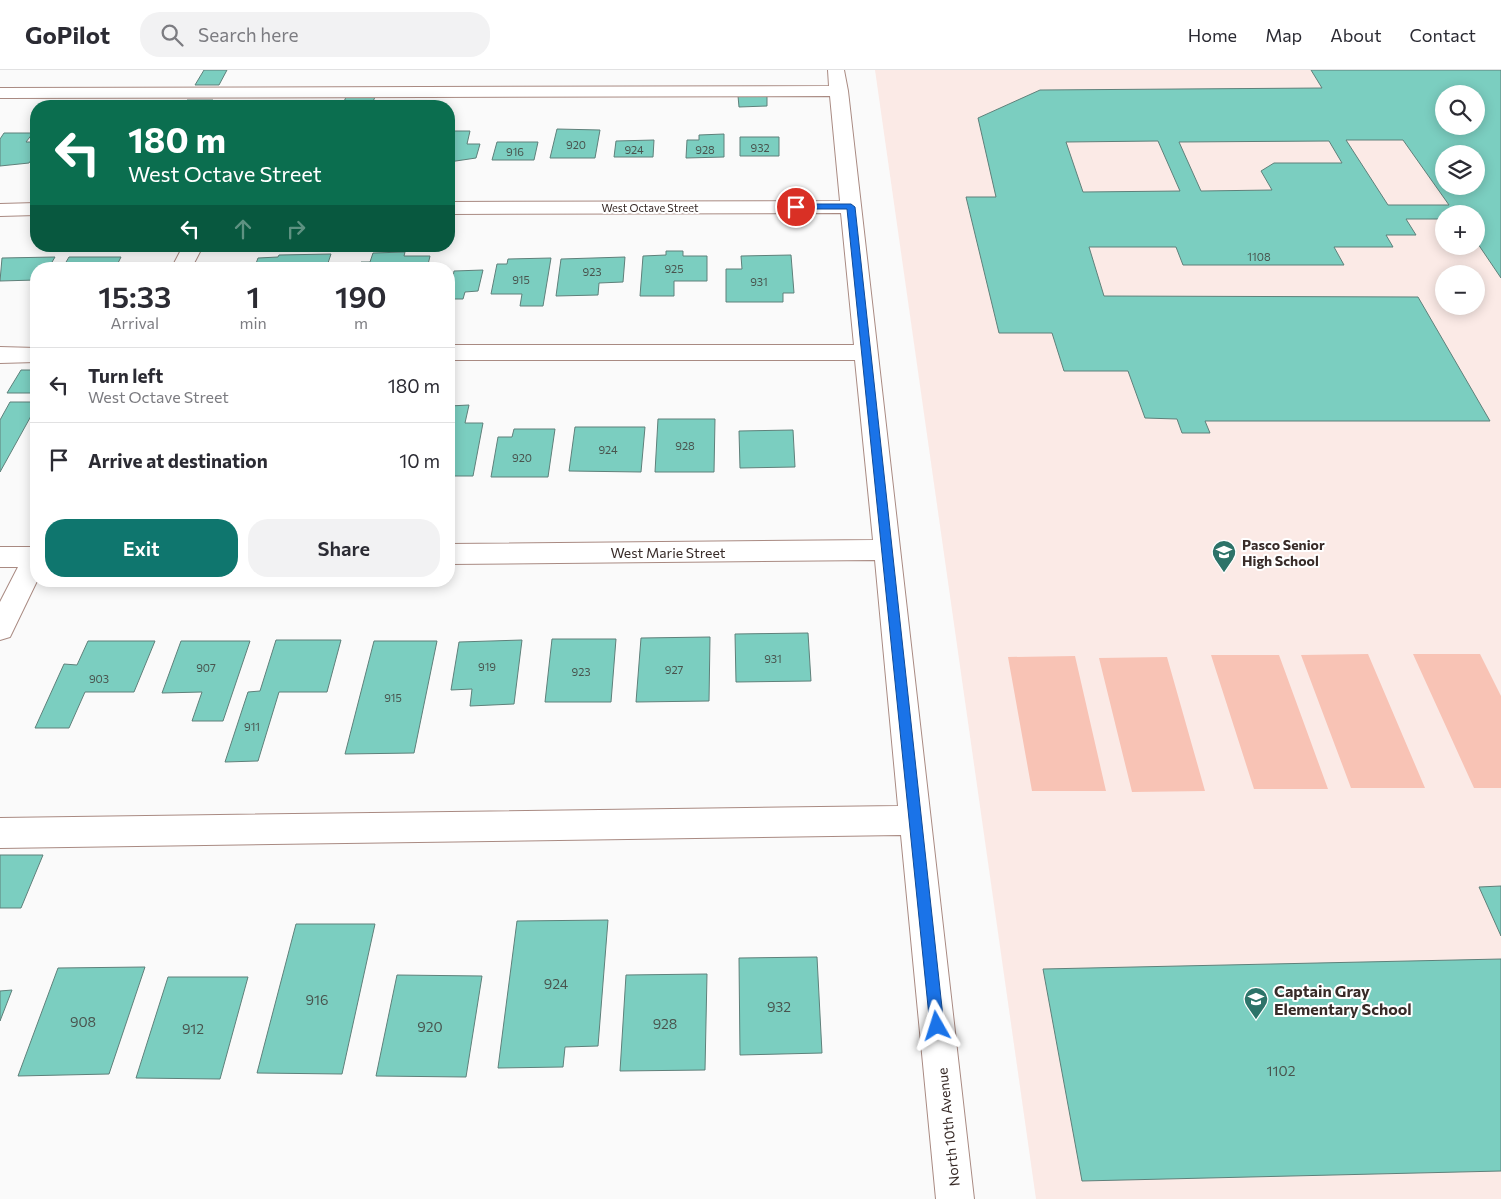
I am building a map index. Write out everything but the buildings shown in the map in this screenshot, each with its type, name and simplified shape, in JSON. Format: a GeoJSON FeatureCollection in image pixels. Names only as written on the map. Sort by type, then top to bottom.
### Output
{"type":"FeatureCollection","features":[{"type":"Feature","properties":{"kind":"street"},"geometry":{"type":"LineString","coordinates":[[0,93],[271,92],[838,80]]}},
{"type":"Feature","properties":{"kind":"street","name":"North 10th Avenue"},"geometry":{"type":"LineString","coordinates":[[838,80],[955,1199]]}},
{"type":"Feature","properties":{"kind":"street","name":"West Octave Street"},"geometry":{"type":"LineString","coordinates":[[455,208],[851,207]]}},
{"type":"Feature","properties":{"kind":"street"},"geometry":{"type":"LineString","coordinates":[[0,210],[30,210]]}},
{"type":"Feature","properties":{"kind":"street"},"geometry":{"type":"LineString","coordinates":[[455,353],[866,352]]}},
{"type":"Feature","properties":{"kind":"street"},"geometry":{"type":"LineString","coordinates":[[0,355],[30,355]]}},
{"type":"Feature","properties":{"kind":"street","name":"West Marie Street"},"geometry":{"type":"LineString","coordinates":[[455,554],[887,550]]}},
{"type":"Feature","properties":{"kind":"street"},"geometry":{"type":"LineString","coordinates":[[0,557],[30,557]]}},
{"type":"Feature","properties":{"kind":"street"},"geometry":{"type":"LineString","coordinates":[[0,629],[30,569]]}},
{"type":"Feature","properties":{"kind":"street"},"geometry":{"type":"LineString","coordinates":[[0,834],[916,820]]}},
{"type":"Feature","properties":{"kind":"shaded area","name":"Pasco Senior High School"},"geometry":{"type":"Polygon","coordinates":[[[875,70],[1501,70],[1501,1199],[1036,1199],[875,70]]]}},
{"type":"Feature","properties":{"kind":"shaded area"},"geometry":{"type":"Polygon","coordinates":[[[1368,654],[1425,788],[1351,788],[1301,655],[1368,654]]]}},
{"type":"Feature","properties":{"kind":"shaded area"},"geometry":{"type":"Polygon","coordinates":[[[1413,654],[1480,654],[1501,696],[1501,788],[1474,788],[1413,654]]]}},
{"type":"Feature","properties":{"kind":"shaded area"},"geometry":{"type":"Polygon","coordinates":[[[1211,655],[1279,655],[1328,789],[1254,789],[1211,655]]]}},
{"type":"Feature","properties":{"kind":"shaded area"},"geometry":{"type":"Polygon","coordinates":[[[1075,656],[1106,791],[1032,791],[1008,657],[1075,656]]]}},
{"type":"Feature","properties":{"kind":"shaded area"},"geometry":{"type":"Polygon","coordinates":[[[1167,657],[1205,791],[1132,792],[1099,658],[1167,657]]]}},
{"type":"Feature","properties":{"kind":"place","name":"Pasco Senior High School"},"geometry":{"type":"Point","coordinates":[1224,573]}},
{"type":"Feature","properties":{"kind":"place","name":"Captain Gray Elementary School"},"geometry":{"type":"Point","coordinates":[1256,1020]}},
{"type":"Feature","properties":{"kind":"route"},"geometry":{"type":"LineString","coordinates":[[796,207],[851,207],[937,1026]]}}]}
